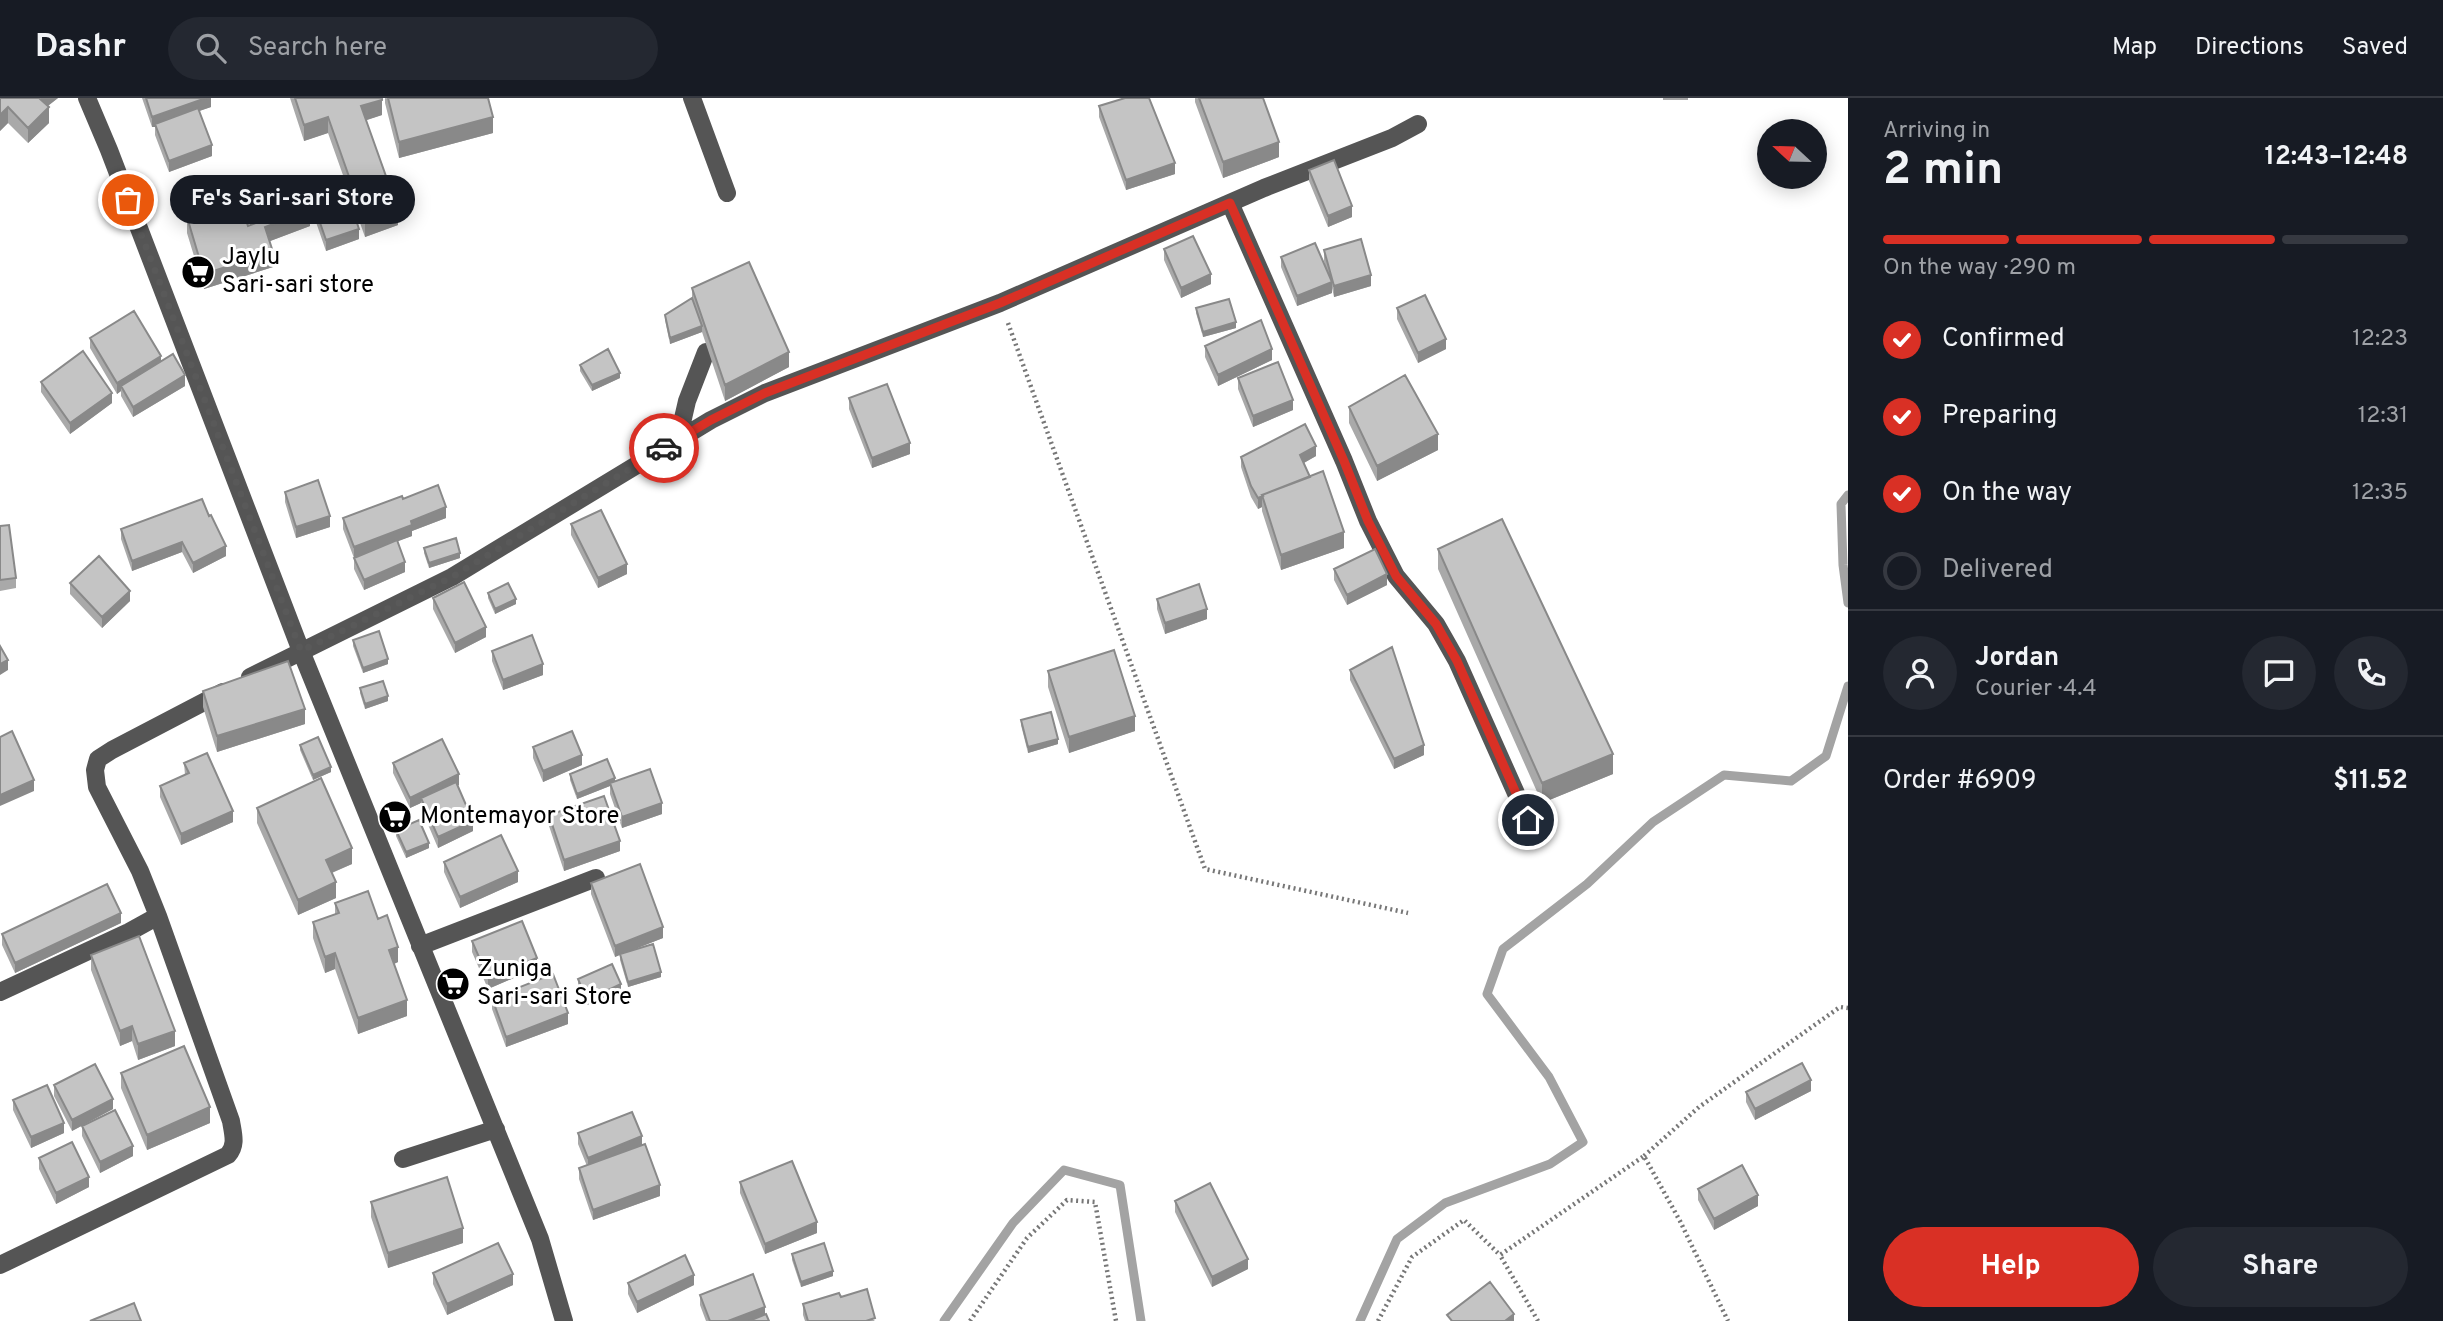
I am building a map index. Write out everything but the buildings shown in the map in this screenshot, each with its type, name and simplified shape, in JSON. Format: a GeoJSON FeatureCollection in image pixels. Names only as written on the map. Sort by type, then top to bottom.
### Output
{"type":"FeatureCollection","features":[{"type":"Feature","properties":{"kind":"street"},"geometry":{"type":"LineString","coordinates":[[87,98],[301,651],[540,1238],[564,1321]]}},
{"type":"Feature","properties":{"kind":"street"},"geometry":{"type":"LineString","coordinates":[[692,98],[727,193]]}},
{"type":"Feature","properties":{"kind":"street"},"geometry":{"type":"LineString","coordinates":[[0,1265],[228,1155],[233,1150],[231,1121],[158,916],[140,871],[97,787],[95,770],[98,759],[301,651],[452,577],[678,440],[765,393],[1000,303],[1230,203],[1392,138],[1418,124]]}},
{"type":"Feature","properties":{"kind":"street"},"geometry":{"type":"LineString","coordinates":[[1230,203],[1368,521],[1396,576],[1436,624],[1457,661],[1528,820]]}},
{"type":"Feature","properties":{"kind":"street"},"geometry":{"type":"LineString","coordinates":[[678,440],[687,401],[706,352]]}},
{"type":"Feature","properties":{"kind":"street"},"geometry":{"type":"LineString","coordinates":[[420,946],[596,878]]}},
{"type":"Feature","properties":{"kind":"street"},"geometry":{"type":"LineString","coordinates":[[0,992],[158,916]]}},
{"type":"Feature","properties":{"kind":"street"},"geometry":{"type":"LineString","coordinates":[[402,1159],[496,1129]]}},
{"type":"Feature","properties":{"kind":"path"},"geometry":{"type":"LineString","coordinates":[[1000,303],[1205,869],[1408,913]]}},
{"type":"Feature","properties":{"kind":"path"},"geometry":{"type":"LineString","coordinates":[[1500,1255],[1644,1156],[1699,1107],[1778,1050],[1840,1007],[1848,1008]]}},
{"type":"Feature","properties":{"kind":"path"},"geometry":{"type":"LineString","coordinates":[[1644,1156],[1681,1221],[1728,1321]]}},
{"type":"Feature","properties":{"kind":"path"},"geometry":{"type":"LineString","coordinates":[[971,1321],[1027,1238],[1067,1200],[1096,1202],[1116,1321]]}},
{"type":"Feature","properties":{"kind":"path"},"geometry":{"type":"LineString","coordinates":[[1378,1321],[1412,1257],[1464,1220],[1500,1255],[1538,1321]]}},
{"type":"Feature","properties":{"kind":"waterway"},"geometry":{"type":"LineString","coordinates":[[1848,495],[1841,504],[1843,565],[1848,603]]}},
{"type":"Feature","properties":{"kind":"waterway"},"geometry":{"type":"LineString","coordinates":[[1360,1321],[1397,1239],[1445,1203],[1550,1164],[1583,1142],[1549,1077],[1487,994],[1503,949],[1587,884],[1653,822],[1724,775],[1791,781],[1826,756],[1848,686]]}},
{"type":"Feature","properties":{"kind":"waterway"},"geometry":{"type":"LineString","coordinates":[[944,1321],[1013,1223],[1064,1170],[1120,1185],[1141,1321]]}},
{"type":"Feature","properties":{"kind":"way so far"},"geometry":{"type":"LineString","coordinates":[[128,200],[301,651],[452,577],[664,448]]}},
{"type":"Feature","properties":{"kind":"place","name":"Fe's Sari-sari Store"},"geometry":{"type":"Point","coordinates":[128,200]}},
{"type":"Feature","properties":{"kind":"place","name":"Jaylu Sari-sari store"},"geometry":{"type":"Point","coordinates":[198,272]}},
{"type":"Feature","properties":{"kind":"place","name":"Montemayor Store"},"geometry":{"type":"Point","coordinates":[395,817]}},
{"type":"Feature","properties":{"kind":"place","name":"Zuniga Sari-sari Store"},"geometry":{"type":"Point","coordinates":[453,984]}},
{"type":"Feature","properties":{"kind":"route"},"geometry":{"type":"LineString","coordinates":[[664,448],[711,420],[765,393],[1000,303],[1230,203],[1368,521],[1396,576],[1436,624],[1457,661],[1528,820]]}}]}
